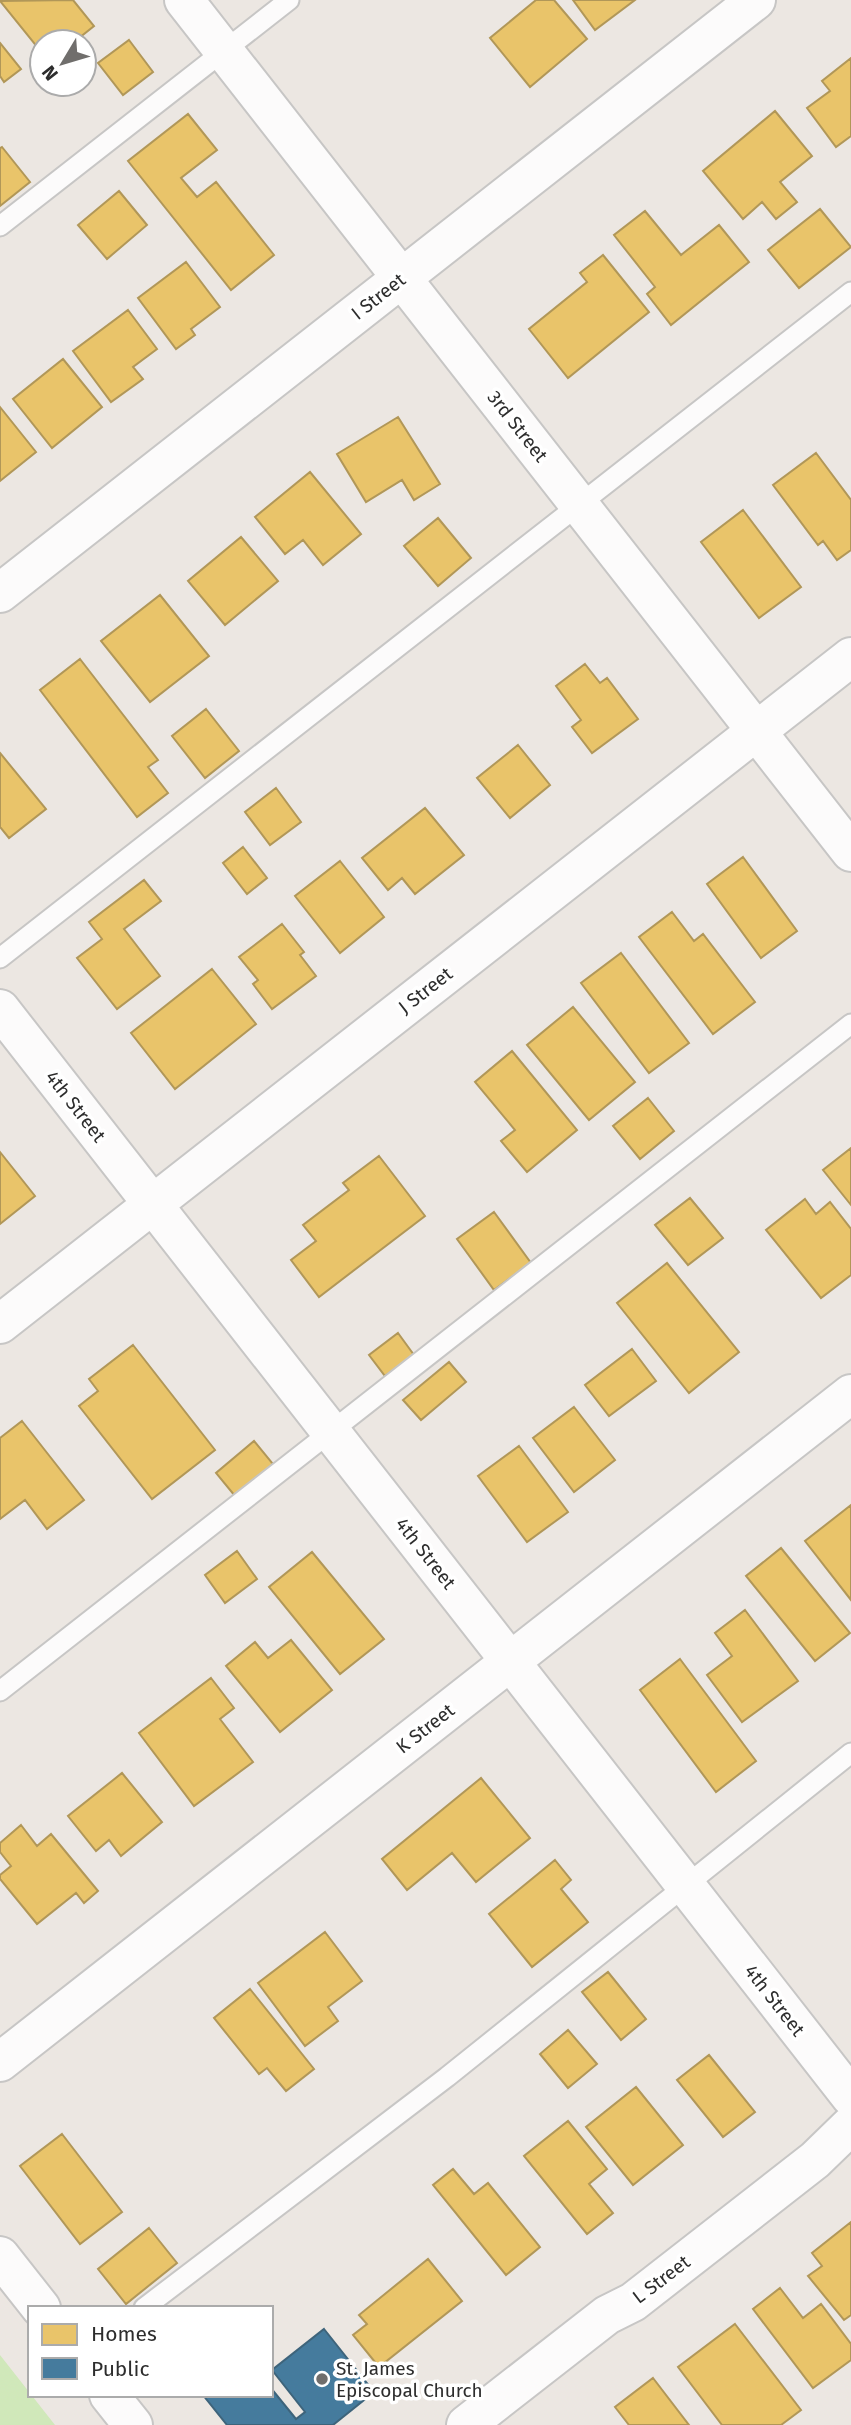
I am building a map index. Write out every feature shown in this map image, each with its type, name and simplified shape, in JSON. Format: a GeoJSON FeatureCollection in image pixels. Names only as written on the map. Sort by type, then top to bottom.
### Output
{"type":"FeatureCollection","features":[{"type":"Feature","properties":{"kind":"street","name":"3rd Street"},"geometry":{"type":"LineString","coordinates":[[184,0],[851,852]]}},
{"type":"Feature","properties":{"kind":"street","name":"I Street"},"geometry":{"type":"LineString","coordinates":[[0,593],[756,0]]}},
{"type":"Feature","properties":{"kind":"street","name":"J Street"},"geometry":{"type":"LineString","coordinates":[[0,1324],[851,657]]}},
{"type":"Feature","properties":{"kind":"street","name":"4th Street"},"geometry":{"type":"LineString","coordinates":[[0,1009],[851,2097]]}},
{"type":"Feature","properties":{"kind":"street","name":"K Street"},"geometry":{"type":"LineString","coordinates":[[0,2062],[851,1394]]}},
{"type":"Feature","properties":{"kind":"street","name":"L Street"},"geometry":{"type":"LineString","coordinates":[[466,2425],[607,2315],[643,2294],[814,2160],[851,2126]]}},
{"type":"Feature","properties":{"kind":"street"},"geometry":{"type":"LineString","coordinates":[[0,2256],[39,2306]]}},
{"type":"Feature","properties":{"kind":"street"},"geometry":{"type":"LineString","coordinates":[[111,2397],[133,2425]]}},
{"type":"Feature","properties":{"kind":"lane"},"geometry":{"type":"LineString","coordinates":[[0,226],[289,0]]}},
{"type":"Feature","properties":{"kind":"lane"},"geometry":{"type":"LineString","coordinates":[[0,958],[851,292]]}},
{"type":"Feature","properties":{"kind":"lane"},"geometry":{"type":"LineString","coordinates":[[0,1691],[851,1024]]}},
{"type":"Feature","properties":{"kind":"lane"},"geometry":{"type":"LineString","coordinates":[[147,2306],[447,2077],[851,1752]]}},
{"type":"Feature","properties":{"kind":"green space"},"geometry":{"type":"Polygon","coordinates":[[[0,2355],[28,2391],[28,2397],[33,2397],[55,2425],[0,2425],[0,2355]]]}},
{"type":"Feature","properties":{"kind":"building: Homes"},"geometry":{"type":"Polygon","coordinates":[[[73,0],[94,26],[28,28],[28,36],[0,1],[73,0]]]}},
{"type":"Feature","properties":{"kind":"building: Homes"},"geometry":{"type":"Polygon","coordinates":[[[536,0],[554,0],[587,39],[530,87],[490,38],[536,0]]]}},
{"type":"Feature","properties":{"kind":"building: Homes"},"geometry":{"type":"Polygon","coordinates":[[[573,0],[635,0],[595,30],[573,0]]]}},
{"type":"Feature","properties":{"kind":"building: Homes"},"geometry":{"type":"Polygon","coordinates":[[[129,40],[153,72],[123,95],[98,63],[129,40]]]}},
{"type":"Feature","properties":{"kind":"building: Homes"},"geometry":{"type":"Polygon","coordinates":[[[0,43],[21,69],[4,82],[0,76],[0,43]]]}},
{"type":"Feature","properties":{"kind":"building: Homes"},"geometry":{"type":"Polygon","coordinates":[[[851,58],[851,136],[836,147],[807,108],[830,91],[822,81],[851,58]]]}},
{"type":"Feature","properties":{"kind":"building: Homes"},"geometry":{"type":"Polygon","coordinates":[[[775,111],[812,156],[780,182],[797,202],[776,219],[762,202],[743,219],[703,171],[775,111]]]}},
{"type":"Feature","properties":{"kind":"building: Homes"},"geometry":{"type":"Polygon","coordinates":[[[188,114],[217,150],[181,178],[197,197],[216,182],[274,255],[231,290],[128,161],[188,114]]]}},
{"type":"Feature","properties":{"kind":"building: Homes"},"geometry":{"type":"Polygon","coordinates":[[[2,147],[30,182],[0,206],[0,148],[2,147]]]}},
{"type":"Feature","properties":{"kind":"building: Homes"},"geometry":{"type":"Polygon","coordinates":[[[119,191],[147,225],[107,259],[78,225],[119,191]]]}},
{"type":"Feature","properties":{"kind":"building: Homes"},"geometry":{"type":"Polygon","coordinates":[[[820,209],[851,247],[799,288],[768,250],[820,209]]]}},
{"type":"Feature","properties":{"kind":"building: Homes"},"geometry":{"type":"Polygon","coordinates":[[[645,211],[681,255],[719,225],[749,262],[671,325],[647,294],[655,287],[614,235],[645,211]]]}},
{"type":"Feature","properties":{"kind":"building: Homes"},"geometry":{"type":"Polygon","coordinates":[[[603,255],[649,312],[568,378],[529,329],[587,282],[580,273],[603,255]]]}},
{"type":"Feature","properties":{"kind":"building: Homes"},"geometry":{"type":"Polygon","coordinates":[[[186,262],[220,307],[191,329],[195,335],[176,349],[138,298],[186,262]]]}},
{"type":"Feature","properties":{"kind":"building: Homes"},"geometry":{"type":"Polygon","coordinates":[[[128,310],[157,349],[133,367],[143,379],[111,402],[73,351],[128,310]]]}},
{"type":"Feature","properties":{"kind":"building: Homes"},"geometry":{"type":"Polygon","coordinates":[[[63,359],[102,407],[52,448],[13,399],[63,359]]]}},
{"type":"Feature","properties":{"kind":"building: Homes"},"geometry":{"type":"Polygon","coordinates":[[[0,407],[36,452],[0,481],[0,407]]]}},
{"type":"Feature","properties":{"kind":"building: Homes"},"geometry":{"type":"Polygon","coordinates":[[[398,417],[440,484],[414,500],[402,480],[366,502],[337,454],[398,417]]]}},
{"type":"Feature","properties":{"kind":"building: Homes"},"geometry":{"type":"Polygon","coordinates":[[[816,453],[851,500],[851,550],[837,560],[823,541],[818,545],[773,485],[816,453]]]}},
{"type":"Feature","properties":{"kind":"building: Homes"},"geometry":{"type":"Polygon","coordinates":[[[310,472],[361,534],[323,565],[303,540],[285,554],[255,517],[310,472]]]}},
{"type":"Feature","properties":{"kind":"building: Homes"},"geometry":{"type":"Polygon","coordinates":[[[743,510],[801,587],[759,618],[701,542],[743,510]]]}},
{"type":"Feature","properties":{"kind":"building: Homes"},"geometry":{"type":"Polygon","coordinates":[[[438,518],[471,558],[438,586],[404,546],[438,518]]]}},
{"type":"Feature","properties":{"kind":"building: Homes"},"geometry":{"type":"Polygon","coordinates":[[[241,537],[278,581],[225,625],[188,581],[241,537]]]}},
{"type":"Feature","properties":{"kind":"building: Homes"},"geometry":{"type":"Polygon","coordinates":[[[160,595],[209,656],[150,702],[101,641],[160,595]]]}},
{"type":"Feature","properties":{"kind":"building: Homes"},"geometry":{"type":"Polygon","coordinates":[[[80,659],[158,760],[148,767],[168,793],[137,817],[40,690],[80,659]]]}},
{"type":"Feature","properties":{"kind":"building: Homes"},"geometry":{"type":"Polygon","coordinates":[[[585,664],[600,683],[607,678],[638,719],[592,753],[572,727],[581,720],[556,686],[585,664]]]}},
{"type":"Feature","properties":{"kind":"building: Homes"},"geometry":{"type":"Polygon","coordinates":[[[206,709],[239,751],[205,778],[172,736],[206,709]]]}},
{"type":"Feature","properties":{"kind":"building: Homes"},"geometry":{"type":"Polygon","coordinates":[[[518,745],[550,785],[510,818],[477,778],[518,745]]]}},
{"type":"Feature","properties":{"kind":"building: Homes"},"geometry":{"type":"Polygon","coordinates":[[[0,753],[46,809],[9,838],[0,827],[0,753]]]}},
{"type":"Feature","properties":{"kind":"building: Homes"},"geometry":{"type":"Polygon","coordinates":[[[276,788],[301,822],[270,845],[245,812],[276,788]]]}},
{"type":"Feature","properties":{"kind":"building: Homes"},"geometry":{"type":"Polygon","coordinates":[[[425,808],[464,855],[415,894],[402,878],[388,890],[362,858],[425,808]]]}},
{"type":"Feature","properties":{"kind":"building: Homes"},"geometry":{"type":"Polygon","coordinates":[[[243,847],[267,878],[247,894],[223,863],[243,847]]]}},
{"type":"Feature","properties":{"kind":"building: Homes"},"geometry":{"type":"Polygon","coordinates":[[[743,857],[797,931],[761,958],[707,884],[743,857]]]}},
{"type":"Feature","properties":{"kind":"building: Homes"},"geometry":{"type":"Polygon","coordinates":[[[340,861],[384,917],[340,953],[295,896],[340,861]]]}},
{"type":"Feature","properties":{"kind":"building: Homes"},"geometry":{"type":"Polygon","coordinates":[[[144,880],[161,901],[124,929],[160,976],[117,1009],[77,958],[102,939],[89,922],[144,880]]]}},
{"type":"Feature","properties":{"kind":"building: Homes"},"geometry":{"type":"Polygon","coordinates":[[[672,912],[694,941],[703,934],[755,1002],[713,1034],[639,937],[672,912]]]}},
{"type":"Feature","properties":{"kind":"building: Homes"},"geometry":{"type":"Polygon","coordinates":[[[282,924],[304,952],[300,955],[316,976],[272,1009],[253,984],[258,980],[239,957],[282,924]]]}},
{"type":"Feature","properties":{"kind":"building: Homes"},"geometry":{"type":"Polygon","coordinates":[[[621,953],[689,1043],[649,1073],[581,983],[621,953]]]}},
{"type":"Feature","properties":{"kind":"building: Homes"},"geometry":{"type":"Polygon","coordinates":[[[212,969],[256,1024],[175,1089],[131,1033],[212,969]]]}},
{"type":"Feature","properties":{"kind":"building: Homes"},"geometry":{"type":"Polygon","coordinates":[[[573,1007],[635,1082],[589,1120],[527,1045],[573,1007]]]}},
{"type":"Feature","properties":{"kind":"building: Homes"},"geometry":{"type":"Polygon","coordinates":[[[512,1051],[577,1130],[527,1172],[501,1141],[515,1130],[475,1082],[512,1051]]]}},
{"type":"Feature","properties":{"kind":"building: Homes"},"geometry":{"type":"Polygon","coordinates":[[[648,1098],[674,1131],[640,1159],[613,1126],[648,1098]]]}},
{"type":"Feature","properties":{"kind":"building: Homes"},"geometry":{"type":"Polygon","coordinates":[[[851,1148],[851,1205],[823,1170],[851,1148]]]}},
{"type":"Feature","properties":{"kind":"building: Homes"},"geometry":{"type":"Polygon","coordinates":[[[0,1152],[35,1196],[0,1224],[0,1152]]]}},
{"type":"Feature","properties":{"kind":"building: Homes"},"geometry":{"type":"Polygon","coordinates":[[[379,1156],[425,1216],[319,1297],[291,1260],[316,1241],[303,1225],[349,1190],[343,1183],[379,1156]]]}},
{"type":"Feature","properties":{"kind":"building: Homes"},"geometry":{"type":"Polygon","coordinates":[[[690,1198],[723,1238],[688,1265],[655,1225],[690,1198]]]}},
{"type":"Feature","properties":{"kind":"building: Homes"},"geometry":{"type":"Polygon","coordinates":[[[805,1199],[816,1214],[830,1202],[851,1229],[851,1275],[821,1298],[766,1230],[805,1199]]]}},
{"type":"Feature","properties":{"kind":"building: Homes"},"geometry":{"type":"Polygon","coordinates":[[[494,1212],[531,1263],[494,1290],[457,1239],[494,1212]]]}},
{"type":"Feature","properties":{"kind":"building: Homes"},"geometry":{"type":"Polygon","coordinates":[[[667,1263],[739,1352],[689,1393],[617,1303],[667,1263]]]}},
{"type":"Feature","properties":{"kind":"building: Homes"},"geometry":{"type":"Polygon","coordinates":[[[398,1333],[414,1355],[385,1376],[369,1355],[398,1333]]]}},
{"type":"Feature","properties":{"kind":"building: Homes"},"geometry":{"type":"Polygon","coordinates":[[[133,1345],[215,1450],[152,1499],[79,1406],[98,1391],[89,1379],[133,1345]]]}},
{"type":"Feature","properties":{"kind":"building: Homes"},"geometry":{"type":"Polygon","coordinates":[[[632,1349],[656,1381],[609,1416],[585,1385],[632,1349]]]}},
{"type":"Feature","properties":{"kind":"building: Homes"},"geometry":{"type":"Polygon","coordinates":[[[449,1362],[466,1382],[421,1420],[403,1400],[449,1362]]]}},
{"type":"Feature","properties":{"kind":"building: Homes"},"geometry":{"type":"Polygon","coordinates":[[[574,1407],[615,1460],[574,1492],[533,1438],[574,1407]]]}},
{"type":"Feature","properties":{"kind":"building: Homes"},"geometry":{"type":"Polygon","coordinates":[[[22,1421],[84,1500],[47,1529],[25,1500],[0,1519],[0,1438],[22,1421]]]}},
{"type":"Feature","properties":{"kind":"building: Homes"},"geometry":{"type":"Polygon","coordinates":[[[254,1441],[273,1464],[235,1496],[216,1473],[254,1441]]]}},
{"type":"Feature","properties":{"kind":"building: Homes"},"geometry":{"type":"Polygon","coordinates":[[[519,1446],[568,1512],[527,1542],[478,1476],[519,1446]]]}},
{"type":"Feature","properties":{"kind":"building: Homes"},"geometry":{"type":"Polygon","coordinates":[[[851,1505],[851,1600],[805,1541],[851,1505]]]}},
{"type":"Feature","properties":{"kind":"building: Homes"},"geometry":{"type":"Polygon","coordinates":[[[781,1548],[850,1633],[815,1661],[746,1576],[781,1548]]]}},
{"type":"Feature","properties":{"kind":"building: Homes"},"geometry":{"type":"Polygon","coordinates":[[[237,1551],[257,1579],[225,1603],[205,1575],[237,1551]]]}},
{"type":"Feature","properties":{"kind":"building: Homes"},"geometry":{"type":"Polygon","coordinates":[[[312,1552],[384,1639],[340,1674],[269,1587],[312,1552]]]}},
{"type":"Feature","properties":{"kind":"building: Homes"},"geometry":{"type":"Polygon","coordinates":[[[745,1610],[798,1681],[742,1722],[707,1675],[732,1656],[715,1633],[745,1610]]]}},
{"type":"Feature","properties":{"kind":"building: Homes"},"geometry":{"type":"Polygon","coordinates":[[[291,1640],[332,1690],[280,1732],[226,1666],[255,1642],[268,1658],[291,1640]]]}},
{"type":"Feature","properties":{"kind":"building: Homes"},"geometry":{"type":"Polygon","coordinates":[[[680,1659],[756,1761],[716,1792],[640,1690],[680,1659]]]}},
{"type":"Feature","properties":{"kind":"building: Homes"},"geometry":{"type":"Polygon","coordinates":[[[211,1678],[234,1708],[220,1719],[253,1762],[194,1806],[139,1733],[211,1678]]]}},
{"type":"Feature","properties":{"kind":"building: Homes"},"geometry":{"type":"Polygon","coordinates":[[[122,1773],[162,1822],[121,1856],[109,1840],[96,1851],[68,1816],[122,1773]]]}},
{"type":"Feature","properties":{"kind":"building: Homes"},"geometry":{"type":"Polygon","coordinates":[[[481,1778],[530,1838],[476,1882],[452,1853],[407,1890],[382,1859],[481,1778]]]}},
{"type":"Feature","properties":{"kind":"building: Homes"},"geometry":{"type":"Polygon","coordinates":[[[21,1825],[37,1846],[51,1834],[98,1891],[84,1903],[76,1893],[37,1924],[0,1879],[0,1875],[11,1866],[0,1852],[0,1843],[21,1825]]]}},
{"type":"Feature","properties":{"kind":"building: Homes"},"geometry":{"type":"Polygon","coordinates":[[[555,1860],[571,1880],[561,1889],[588,1922],[532,1967],[489,1914],[555,1860]]]}},
{"type":"Feature","properties":{"kind":"building: Homes"},"geometry":{"type":"Polygon","coordinates":[[[325,1932],[362,1981],[328,2007],[338,2021],[305,2046],[258,1983],[325,1932]]]}},
{"type":"Feature","properties":{"kind":"building: Homes"},"geometry":{"type":"Polygon","coordinates":[[[608,1972],[646,2019],[621,2040],[582,1992],[608,1972]]]}},
{"type":"Feature","properties":{"kind":"building: Homes"},"geometry":{"type":"Polygon","coordinates":[[[250,1989],[314,2069],[286,2091],[267,2068],[259,2074],[214,2018],[250,1989]]]}},
{"type":"Feature","properties":{"kind":"building: Homes"},"geometry":{"type":"Polygon","coordinates":[[[568,2030],[597,2064],[568,2088],[540,2054],[568,2030]]]}},
{"type":"Feature","properties":{"kind":"building: Homes"},"geometry":{"type":"Polygon","coordinates":[[[709,2055],[755,2112],[723,2137],[677,2080],[709,2055]]]}},
{"type":"Feature","properties":{"kind":"building: Homes"},"geometry":{"type":"Polygon","coordinates":[[[636,2087],[683,2145],[633,2185],[586,2127],[636,2087]]]}},
{"type":"Feature","properties":{"kind":"building: Homes"},"geometry":{"type":"Polygon","coordinates":[[[568,2121],[607,2169],[589,2184],[613,2213],[587,2234],[524,2156],[568,2121]]]}},
{"type":"Feature","properties":{"kind":"building: Homes"},"geometry":{"type":"Polygon","coordinates":[[[62,2134],[122,2212],[80,2244],[20,2166],[62,2134]]]}},
{"type":"Feature","properties":{"kind":"building: Homes"},"geometry":{"type":"Polygon","coordinates":[[[453,2169],[474,2194],[488,2183],[540,2247],[506,2275],[433,2185],[453,2169]]]}},
{"type":"Feature","properties":{"kind":"building: Homes"},"geometry":{"type":"Polygon","coordinates":[[[851,2222],[851,2315],[844,2320],[808,2276],[822,2266],[812,2253],[851,2222]]]}},
{"type":"Feature","properties":{"kind":"building: Homes"},"geometry":{"type":"Polygon","coordinates":[[[149,2228],[177,2263],[126,2304],[98,2269],[149,2228]]]}},
{"type":"Feature","properties":{"kind":"building: Homes"},"geometry":{"type":"Polygon","coordinates":[[[428,2259],[462,2301],[379,2367],[353,2335],[367,2324],[359,2315],[428,2259]]]}},
{"type":"Feature","properties":{"kind":"building: Homes"},"geometry":{"type":"Polygon","coordinates":[[[780,2288],[803,2318],[821,2304],[851,2344],[851,2360],[813,2388],[753,2309],[780,2288]]]}},
{"type":"Feature","properties":{"kind":"building: Homes"},"geometry":{"type":"Polygon","coordinates":[[[735,2324],[801,2410],[781,2425],[722,2425],[678,2367],[735,2324]]]}},
{"type":"Feature","properties":{"kind":"building: Homes"},"geometry":{"type":"Polygon","coordinates":[[[653,2378],[689,2425],[629,2425],[615,2407],[653,2378]]]}},
{"type":"Feature","properties":{"kind":"building: Public","name":"St. James Episcopal Church"},"geometry":{"type":"Polygon","coordinates":[[[324,2329],[374,2392],[333,2425],[227,2425],[205,2397],[273,2397],[273,2390],[296,2419],[305,2412],[273,2369],[324,2329]]]}},
{"type":"Feature","properties":{"kind":"place","name":"St. James Episcopal Church"},"geometry":{"type":"Point","coordinates":[322,2379]}}]}
